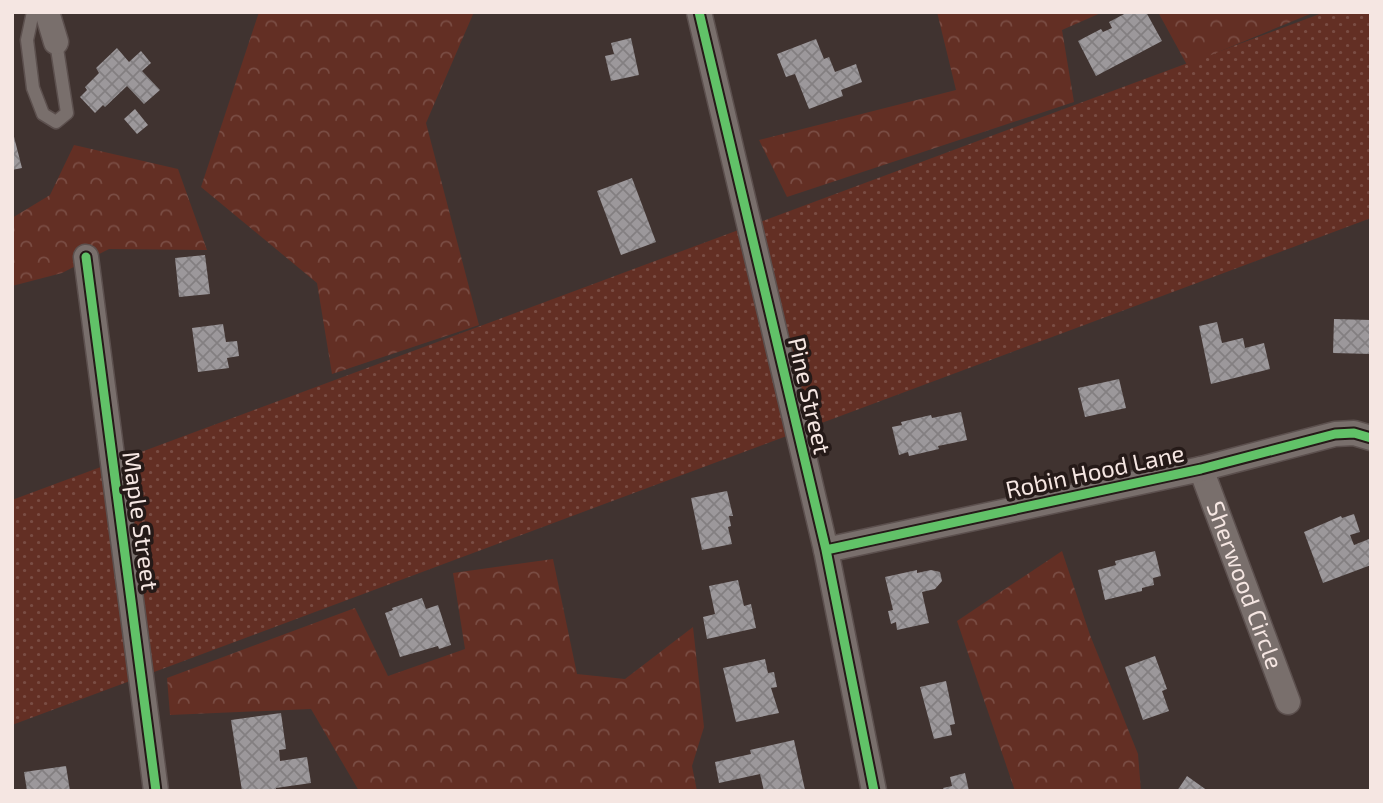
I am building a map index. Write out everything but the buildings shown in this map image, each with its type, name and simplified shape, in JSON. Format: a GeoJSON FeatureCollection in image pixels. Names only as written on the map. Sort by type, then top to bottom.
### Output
{"type":"FeatureCollection","features":[{"type":"Feature","properties":{"kind":"street"},"geometry":{"type":"LineString","coordinates":[[47,12],[56,42]]}},
{"type":"Feature","properties":{"kind":"street","name":"Pine Street"},"geometry":{"type":"LineString","coordinates":[[699,12],[826,550],[874,791]]}},
{"type":"Feature","properties":{"kind":"street","name":"Maple Street"},"geometry":{"type":"LineString","coordinates":[[86,257],[156,791]]}},
{"type":"Feature","properties":{"kind":"street","name":"Robin Hood Lane"},"geometry":{"type":"LineString","coordinates":[[826,550],[1201,469],[1335,434],[1354,433],[1371,438]]}},
{"type":"Feature","properties":{"kind":"street","name":"Sherwood Circle"},"geometry":{"type":"LineString","coordinates":[[1201,469],[1288,702]]}},
{"type":"Feature","properties":{"kind":"lane"},"geometry":{"type":"LineString","coordinates":[[33,12],[27,40],[33,88],[43,114],[56,122],[67,113],[56,42]]}},
{"type":"Feature","properties":{"kind":"green space"},"geometry":{"type":"Polygon","coordinates":[[[259,12],[474,12],[426,123],[479,325],[332,374],[317,283],[201,187],[259,12]]]}},
{"type":"Feature","properties":{"kind":"green space"},"geometry":{"type":"Polygon","coordinates":[[[937,12],[1103,12],[1062,30],[1074,102],[787,197],[759,140],[956,90],[937,12]]]}},
{"type":"Feature","properties":{"kind":"green space"},"geometry":{"type":"Polygon","coordinates":[[[1158,12],[1310,12],[1310,14],[1187,65],[1158,12]]]}},
{"type":"Feature","properties":{"kind":"green space"},"geometry":{"type":"Polygon","coordinates":[[[1325,12],[1371,12],[1371,218],[12,725],[12,500],[1325,12]]]}},
{"type":"Feature","properties":{"kind":"green space"},"geometry":{"type":"Polygon","coordinates":[[[74,145],[178,169],[207,250],[109,249],[62,273],[12,286],[12,218],[50,195],[74,145]]]}},
{"type":"Feature","properties":{"kind":"green space"},"geometry":{"type":"Polygon","coordinates":[[[1062,551],[1090,635],[1138,754],[1141,791],[1015,791],[957,621],[1062,551]]]}},
{"type":"Feature","properties":{"kind":"green space"},"geometry":{"type":"Polygon","coordinates":[[[553,559],[577,674],[625,679],[693,627],[704,727],[692,766],[697,791],[359,791],[311,709],[170,715],[167,678],[355,608],[388,676],[465,649],[453,573],[553,559]]]}},
{"type":"Feature","properties":{"kind":"cycle path"},"geometry":{"type":"LineString","coordinates":[[699,12],[826,550],[874,791]]}},
{"type":"Feature","properties":{"kind":"cycle path"},"geometry":{"type":"LineString","coordinates":[[86,257],[156,791]]}},
{"type":"Feature","properties":{"kind":"cycle path"},"geometry":{"type":"LineString","coordinates":[[826,550],[1201,469],[1335,434],[1354,433],[1371,438]]}}]}
